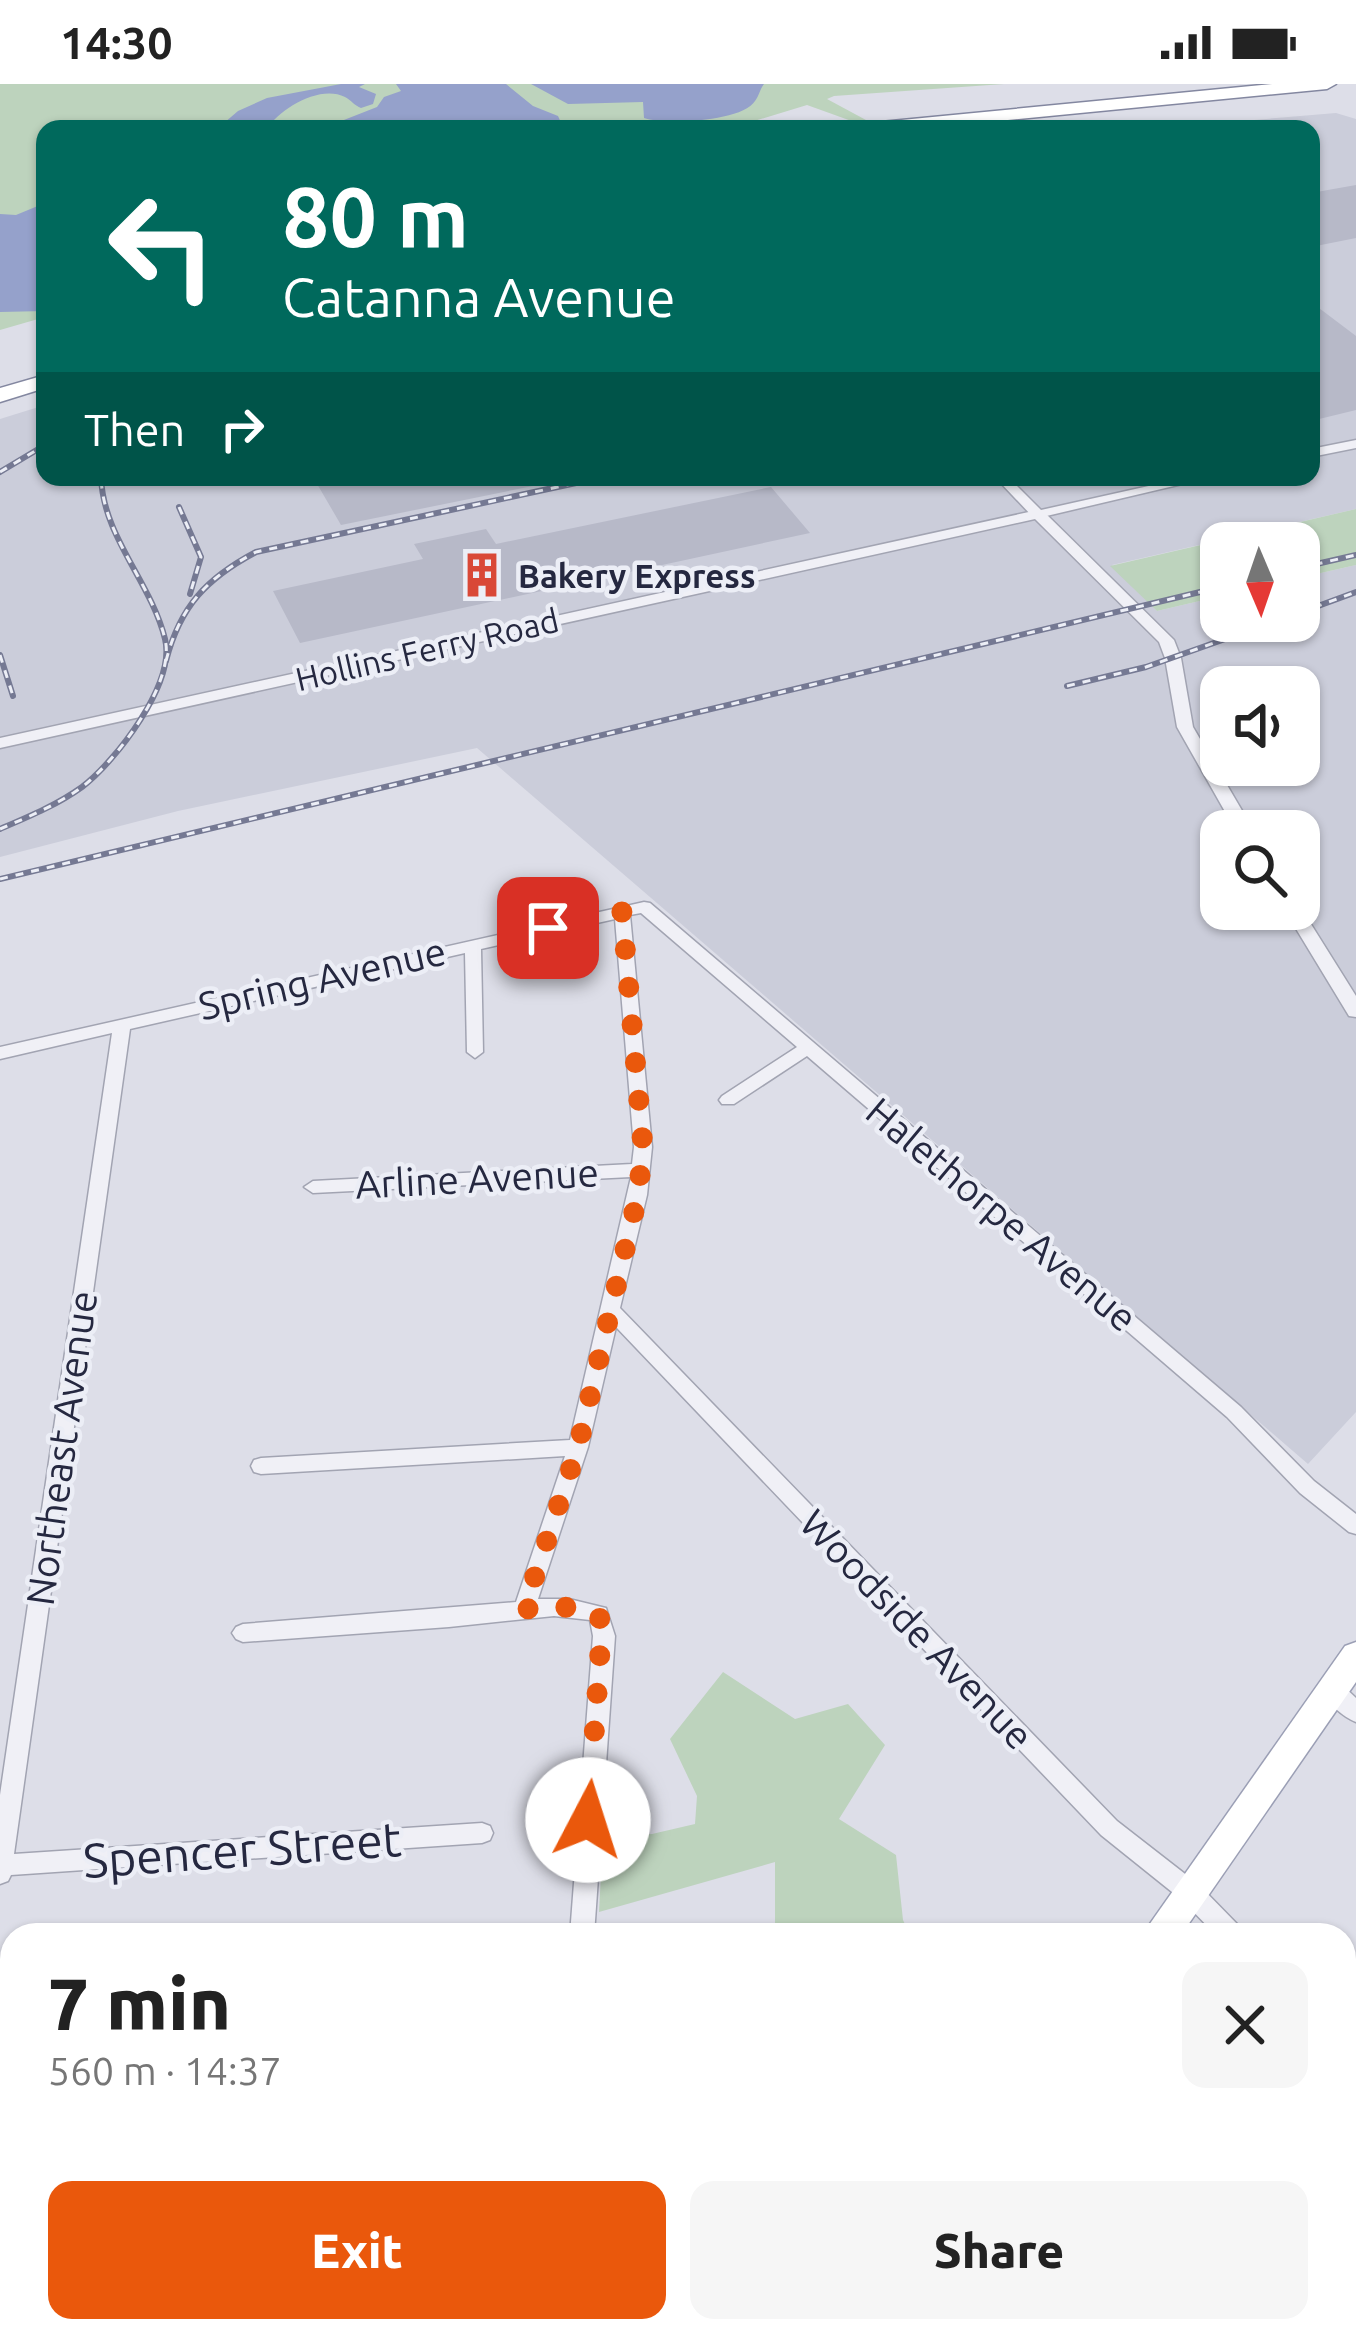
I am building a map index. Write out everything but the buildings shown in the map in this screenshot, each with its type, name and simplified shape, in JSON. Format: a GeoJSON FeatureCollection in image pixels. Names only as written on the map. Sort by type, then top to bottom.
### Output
{"type":"FeatureCollection","features":[{"type":"Feature","properties":{"kind":"highway"},"geometry":{"type":"LineString","coordinates":[[953,120],[1327,84]]}},
{"type":"Feature","properties":{"kind":"highway"},"geometry":{"type":"LineString","coordinates":[[1064,120],[1356,94]]}},
{"type":"Feature","properties":{"kind":"highway"},"geometry":{"type":"LineString","coordinates":[[0,376],[36,366]]}},
{"type":"Feature","properties":{"kind":"highway"},"geometry":{"type":"LineString","coordinates":[[0,395],[36,384]]}},
{"type":"Feature","properties":{"kind":"main road"},"geometry":{"type":"LineString","coordinates":[[1168,1923],[1344,1701],[1356,1656]]}},
{"type":"Feature","properties":{"kind":"street"},"geometry":{"type":"LineString","coordinates":[[1320,451],[1356,444]]}},
{"type":"Feature","properties":{"kind":"street"},"geometry":{"type":"LineString","coordinates":[[1010,486],[1166,640],[1184,727],[1233,810]]}},
{"type":"Feature","properties":{"kind":"street","name":"Hollins Ferry Road"},"geometry":{"type":"LineString","coordinates":[[0,743],[1165,486]]}},
{"type":"Feature","properties":{"kind":"street","name":"Spring Avenue"},"geometry":{"type":"LineString","coordinates":[[0,1053],[644,907]]}},
{"type":"Feature","properties":{"kind":"street","name":"Halethorpe Avenue"},"geometry":{"type":"LineString","coordinates":[[644,907],[1234,1412],[1307,1487],[1356,1526]]}},
{"type":"Feature","properties":{"kind":"street"},"geometry":{"type":"LineString","coordinates":[[524,1609],[578,1447],[613,1312],[641,1170],[622,912]]}},
{"type":"Feature","properties":{"kind":"street"},"geometry":{"type":"LineString","coordinates":[[1306,930],[1356,1011]]}},
{"type":"Feature","properties":{"kind":"street"},"geometry":{"type":"LineString","coordinates":[[473,944],[475,1052]]}},
{"type":"Feature","properties":{"kind":"street","name":"Northeast Avenue"},"geometry":{"type":"LineString","coordinates":[[1,1869],[122,1024]]}},
{"type":"Feature","properties":{"kind":"street"},"geometry":{"type":"LineString","coordinates":[[728,1100],[807,1048]]}},
{"type":"Feature","properties":{"kind":"street","name":"Arline Avenue"},"geometry":{"type":"LineString","coordinates":[[313,1187],[641,1170]]}},
{"type":"Feature","properties":{"kind":"street","name":"Woodside Avenue"},"geometry":{"type":"LineString","coordinates":[[613,1312],[1109,1828],[1190,1892],[1220,1923]]}},
{"type":"Feature","properties":{"kind":"street"},"geometry":{"type":"LineString","coordinates":[[261,1466],[578,1447]]}},
{"type":"Feature","properties":{"kind":"street"},"geometry":{"type":"LineString","coordinates":[[243,1633],[524,1609],[572,1607],[598,1614],[604,1636],[583,1923]]}},
{"type":"Feature","properties":{"kind":"street","name":"Spencer Street"},"geometry":{"type":"LineString","coordinates":[[1,1869],[482,1833]]}},
{"type":"Feature","properties":{"kind":"shaded area"},"geometry":{"type":"Polygon","coordinates":[[[1336,113],[1356,119],[1356,509],[1299,522],[1200,522],[1200,545],[1112,565],[1157,611],[1200,601],[1200,642],[1320,642],[1320,573],[1356,565],[1356,1412],[1308,1464],[477,748],[178,811],[0,857],[0,419],[36,408],[36,486],[1320,486],[1320,120],[1254,120],[1336,113]]]}},
{"type":"Feature","properties":{"kind":"green space"},"geometry":{"type":"Polygon","coordinates":[[[0,84],[1004,84],[827,99],[866,120],[849,120],[807,105],[758,120],[36,120],[36,320],[0,330],[0,84]]]}},
{"type":"Feature","properties":{"kind":"green space"},"geometry":{"type":"Polygon","coordinates":[[[1356,509],[1356,565],[1320,573],[1320,522],[1300,522],[1356,509]]]}},
{"type":"Feature","properties":{"kind":"green space"},"geometry":{"type":"Polygon","coordinates":[[[1200,545],[1200,601],[1157,611],[1110,566],[1200,545]]]}},
{"type":"Feature","properties":{"kind":"green space"},"geometry":{"type":"Polygon","coordinates":[[[723,1672],[795,1719],[848,1704],[885,1745],[839,1819],[896,1855],[904,1923],[775,1923],[775,1862],[599,1912],[603,1837],[652,1834],[695,1824],[697,1796],[670,1739],[723,1672]]]}},
{"type":"Feature","properties":{"kind":"water"},"geometry":{"type":"Polygon","coordinates":[[[341,84],[365,84],[359,87],[376,94],[373,104],[361,108],[345,97],[324,94],[290,107],[274,120],[228,120],[267,98],[341,84]]]}},
{"type":"Feature","properties":{"kind":"water"},"geometry":{"type":"Polygon","coordinates":[[[396,84],[506,84],[560,120],[344,120],[401,91],[396,84]]]}},
{"type":"Feature","properties":{"kind":"water"},"geometry":{"type":"Polygon","coordinates":[[[531,84],[764,84],[747,108],[702,120],[644,118],[643,102],[568,104],[531,84]]]}},
{"type":"Feature","properties":{"kind":"water"},"geometry":{"type":"Polygon","coordinates":[[[36,207],[36,311],[0,312],[0,214],[16,215],[36,207]]]}},
{"type":"Feature","properties":{"kind":"railway"},"geometry":{"type":"LineString","coordinates":[[0,472],[36,450]]}},
{"type":"Feature","properties":{"kind":"railway"},"geometry":{"type":"LineString","coordinates":[[0,829],[63,799],[96,775],[140,720],[161,677],[165,639],[118,540],[102,486]]}},
{"type":"Feature","properties":{"kind":"railway"},"geometry":{"type":"LineString","coordinates":[[166,661],[179,624],[198,596],[223,572],[256,552],[562,486]]}},
{"type":"Feature","properties":{"kind":"railway"},"geometry":{"type":"LineString","coordinates":[[179,507],[201,557],[190,594]]}},
{"type":"Feature","properties":{"kind":"railway"},"geometry":{"type":"LineString","coordinates":[[1320,563],[1356,555]]}},
{"type":"Feature","properties":{"kind":"railway"},"geometry":{"type":"LineString","coordinates":[[0,879],[1200,592]]}},
{"type":"Feature","properties":{"kind":"railway"},"geometry":{"type":"LineString","coordinates":[[1320,605],[1356,592]]}},
{"type":"Feature","properties":{"kind":"railway"},"geometry":{"type":"LineString","coordinates":[[1067,686],[1146,667],[1217,642]]}},
{"type":"Feature","properties":{"kind":"railway"},"geometry":{"type":"LineString","coordinates":[[0,655],[13,696]]}},
{"type":"Feature","properties":{"kind":"place","name":"Bakery Express"},"geometry":{"type":"Point","coordinates":[482,575]}},
{"type":"Feature","properties":{"kind":"route"},"geometry":{"type":"LineString","coordinates":[[548,928],[622,912],[643,1147],[638,1195],[613,1312],[578,1447],[524,1609],[585,1609],[598,1614],[602,1624],[588,1820]]}}]}
